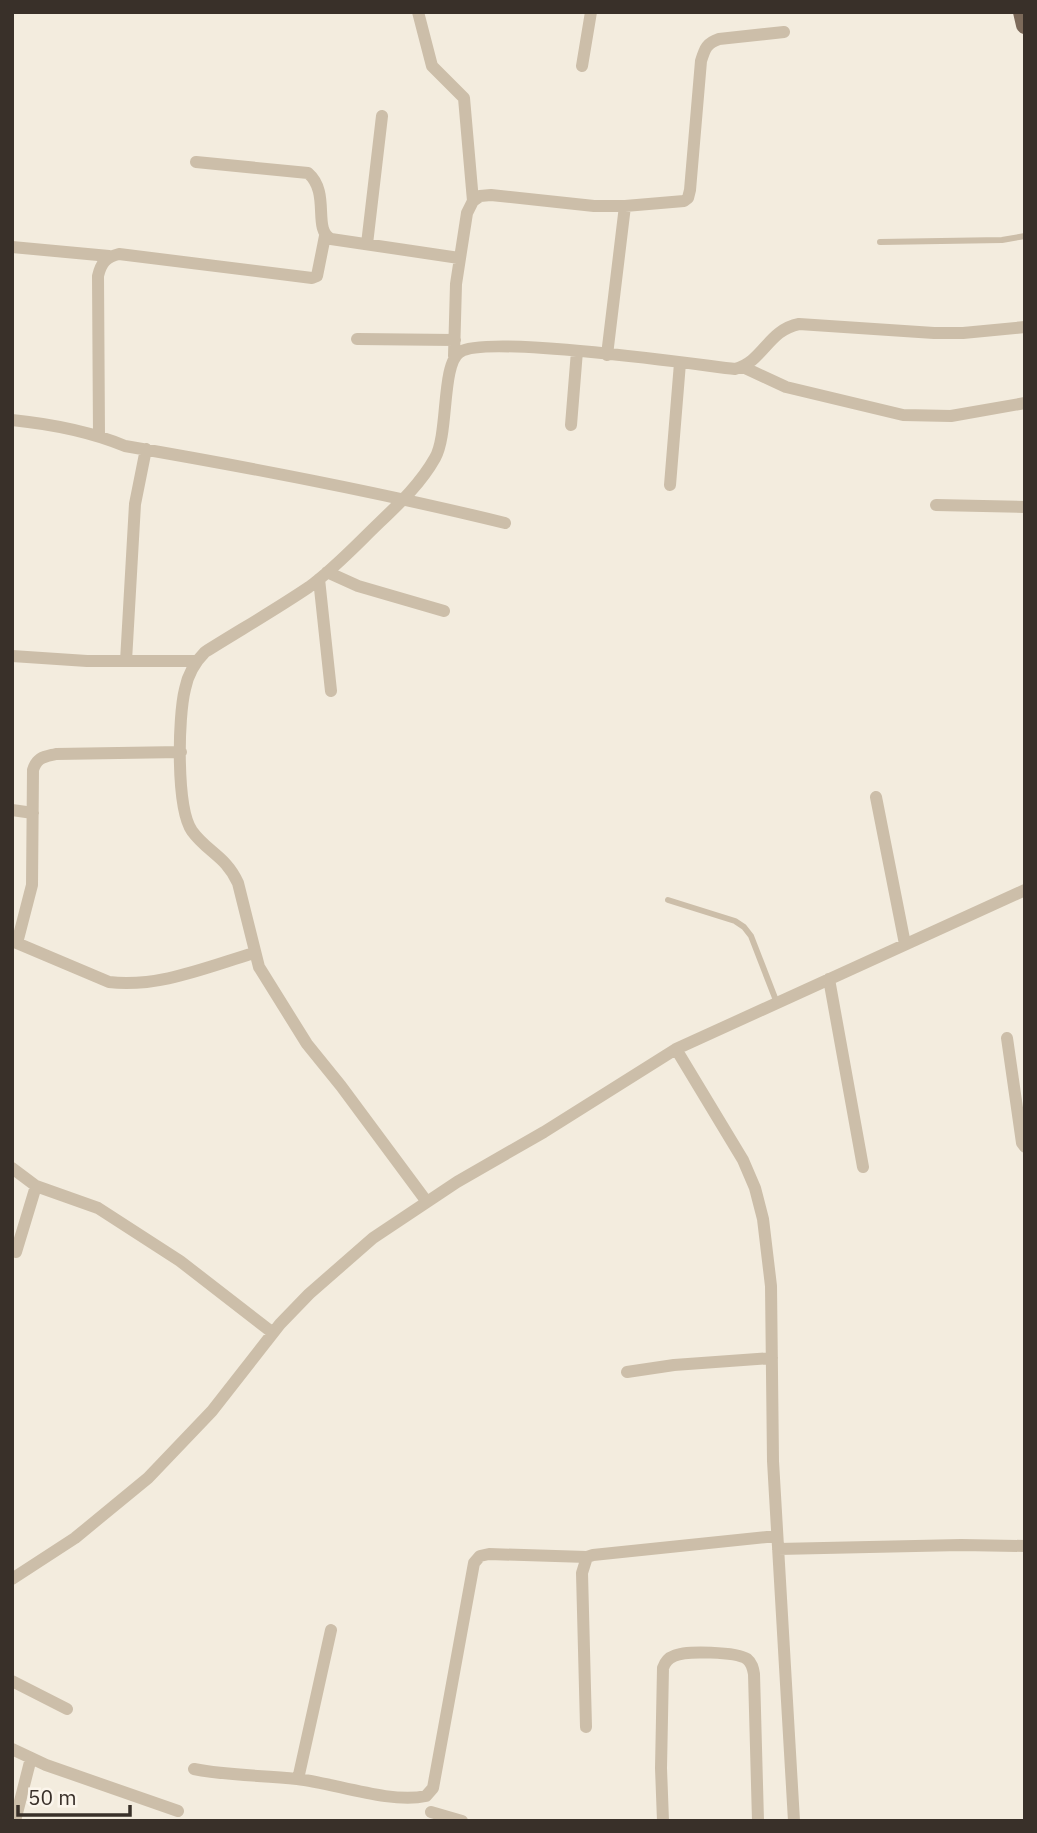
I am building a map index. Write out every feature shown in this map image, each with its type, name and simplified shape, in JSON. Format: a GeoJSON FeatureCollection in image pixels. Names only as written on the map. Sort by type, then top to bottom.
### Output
{"type":"FeatureCollection","features":[{"type":"Feature","properties":{"kind":"main road"},"geometry":{"type":"LineString","coordinates":[[1022,12],[1025,25]]}},
{"type":"Feature","properties":{"kind":"street"},"geometry":{"type":"LineString","coordinates":[[418,12],[432,66],[464,98],[473,201]]}},
{"type":"Feature","properties":{"kind":"street"},"geometry":{"type":"LineString","coordinates":[[582,66],[591,12]]}},
{"type":"Feature","properties":{"kind":"street"},"geometry":{"type":"LineString","coordinates":[[427,1202],[307,1044],[259,967],[238,883],[232,870],[192,832],[186,820],[181,793],[184,690],[196,661],[205,652],[323,575],[405,498],[437,455],[443,433],[449,371],[454,356],[459,258],[467,213],[473,201],[480,196],[491,195],[594,206],[625,206],[676,204],[688,198],[705,48],[710,42],[719,39],[783,32]]}},
{"type":"Feature","properties":{"kind":"street"},"geometry":{"type":"LineString","coordinates":[[367,244],[382,116]]}},
{"type":"Feature","properties":{"kind":"street"},"geometry":{"type":"LineString","coordinates":[[12,247],[109,256],[119,254],[312,278],[317,276],[325,236],[320,191],[313,177],[308,173],[196,162]]}},
{"type":"Feature","properties":{"kind":"street"},"geometry":{"type":"LineString","coordinates":[[607,355],[625,206]]}},
{"type":"Feature","properties":{"kind":"street"},"geometry":{"type":"LineString","coordinates":[[325,236],[459,258]]}},
{"type":"Feature","properties":{"kind":"street"},"geometry":{"type":"LineString","coordinates":[[99,436],[98,276],[101,264],[109,256]]}},
{"type":"Feature","properties":{"kind":"street"},"geometry":{"type":"LineString","coordinates":[[454,356],[462,350],[481,346],[577,351],[735,369],[752,360],[772,336],[786,326],[799,324],[934,333],[1025,327]]}},
{"type":"Feature","properties":{"kind":"street"},"geometry":{"type":"LineString","coordinates":[[358,339],[455,340]]}},
{"type":"Feature","properties":{"kind":"street"},"geometry":{"type":"LineString","coordinates":[[571,425],[577,351]]}},
{"type":"Feature","properties":{"kind":"street"},"geometry":{"type":"LineString","coordinates":[[670,485],[680,363]]}},
{"type":"Feature","properties":{"kind":"street"},"geometry":{"type":"LineString","coordinates":[[743,367],[786,387],[903,415],[951,416],[1025,403]]}},
{"type":"Feature","properties":{"kind":"street"},"geometry":{"type":"LineString","coordinates":[[12,420],[52,424],[125,446],[405,498],[505,523]]}},
{"type":"Feature","properties":{"kind":"street"},"geometry":{"type":"LineString","coordinates":[[126,661],[135,504],[146,449]]}},
{"type":"Feature","properties":{"kind":"street"},"geometry":{"type":"LineString","coordinates":[[936,505],[1025,507]]}},
{"type":"Feature","properties":{"kind":"street"},"geometry":{"type":"LineString","coordinates":[[323,575],[444,611]]}},
{"type":"Feature","properties":{"kind":"street"},"geometry":{"type":"LineString","coordinates":[[323,575],[331,691]]}},
{"type":"Feature","properties":{"kind":"street"},"geometry":{"type":"LineString","coordinates":[[12,656],[196,661]]}},
{"type":"Feature","properties":{"kind":"street"},"geometry":{"type":"LineString","coordinates":[[181,752],[56,754],[41,757],[36,762],[33,770],[32,885],[15,942],[109,982],[125,984],[142,984],[165,979],[254,953]]}},
{"type":"Feature","properties":{"kind":"street"},"geometry":{"type":"LineString","coordinates":[[876,797],[905,944]]}},
{"type":"Feature","properties":{"kind":"street"},"geometry":{"type":"LineString","coordinates":[[12,810],[33,813]]}},
{"type":"Feature","properties":{"kind":"street"},"geometry":{"type":"LineString","coordinates":[[12,1579],[75,1538],[148,1478],[212,1411],[273,1333],[309,1294],[348,1257],[373,1238],[676,1049],[1025,890]]}},
{"type":"Feature","properties":{"kind":"street"},"geometry":{"type":"LineString","coordinates":[[829,979],[863,1167]]}},
{"type":"Feature","properties":{"kind":"street"},"geometry":{"type":"LineString","coordinates":[[1007,1038],[1022,1143],[1025,1147]]}},
{"type":"Feature","properties":{"kind":"street"},"geometry":{"type":"LineString","coordinates":[[676,1049],[743,1160],[755,1188],[769,1260],[777,1543],[794,1821]]}},
{"type":"Feature","properties":{"kind":"street"},"geometry":{"type":"LineString","coordinates":[[12,1168],[36,1186],[98,1208],[180,1261],[273,1333]]}},
{"type":"Feature","properties":{"kind":"street"},"geometry":{"type":"LineString","coordinates":[[12,1251],[16,1252],[36,1186]]}},
{"type":"Feature","properties":{"kind":"street"},"geometry":{"type":"LineString","coordinates":[[627,1372],[674,1365],[772,1358]]}},
{"type":"Feature","properties":{"kind":"street"},"geometry":{"type":"LineString","coordinates":[[194,1769],[224,1775],[298,1779],[348,1790],[413,1798],[426,1796],[433,1788],[474,1563],[480,1556],[489,1554],[587,1558],[593,1555],[777,1543],[1025,1546]]}},
{"type":"Feature","properties":{"kind":"street"},"geometry":{"type":"LineString","coordinates":[[586,1727],[582,1573],[587,1558]]}},
{"type":"Feature","properties":{"kind":"street"},"geometry":{"type":"LineString","coordinates":[[298,1779],[331,1630]]}},
{"type":"Feature","properties":{"kind":"street"},"geometry":{"type":"LineString","coordinates":[[663,1821],[663,1668],[666,1661],[673,1656],[699,1653],[738,1655],[752,1663],[758,1821]]}},
{"type":"Feature","properties":{"kind":"street"},"geometry":{"type":"LineString","coordinates":[[12,1681],[67,1709]]}},
{"type":"Feature","properties":{"kind":"street"},"geometry":{"type":"LineString","coordinates":[[12,1749],[178,1811]]}},
{"type":"Feature","properties":{"kind":"street"},"geometry":{"type":"LineString","coordinates":[[15,1821],[31,1758]]}},
{"type":"Feature","properties":{"kind":"street"},"geometry":{"type":"LineString","coordinates":[[431,1812],[462,1821]]}},
{"type":"Feature","properties":{"kind":"lane"},"geometry":{"type":"LineString","coordinates":[[880,242],[1002,240],[1025,236]]}},
{"type":"Feature","properties":{"kind":"lane"},"geometry":{"type":"LineString","coordinates":[[668,900],[735,921],[744,927],[751,936],[777,1003]]}}]}
